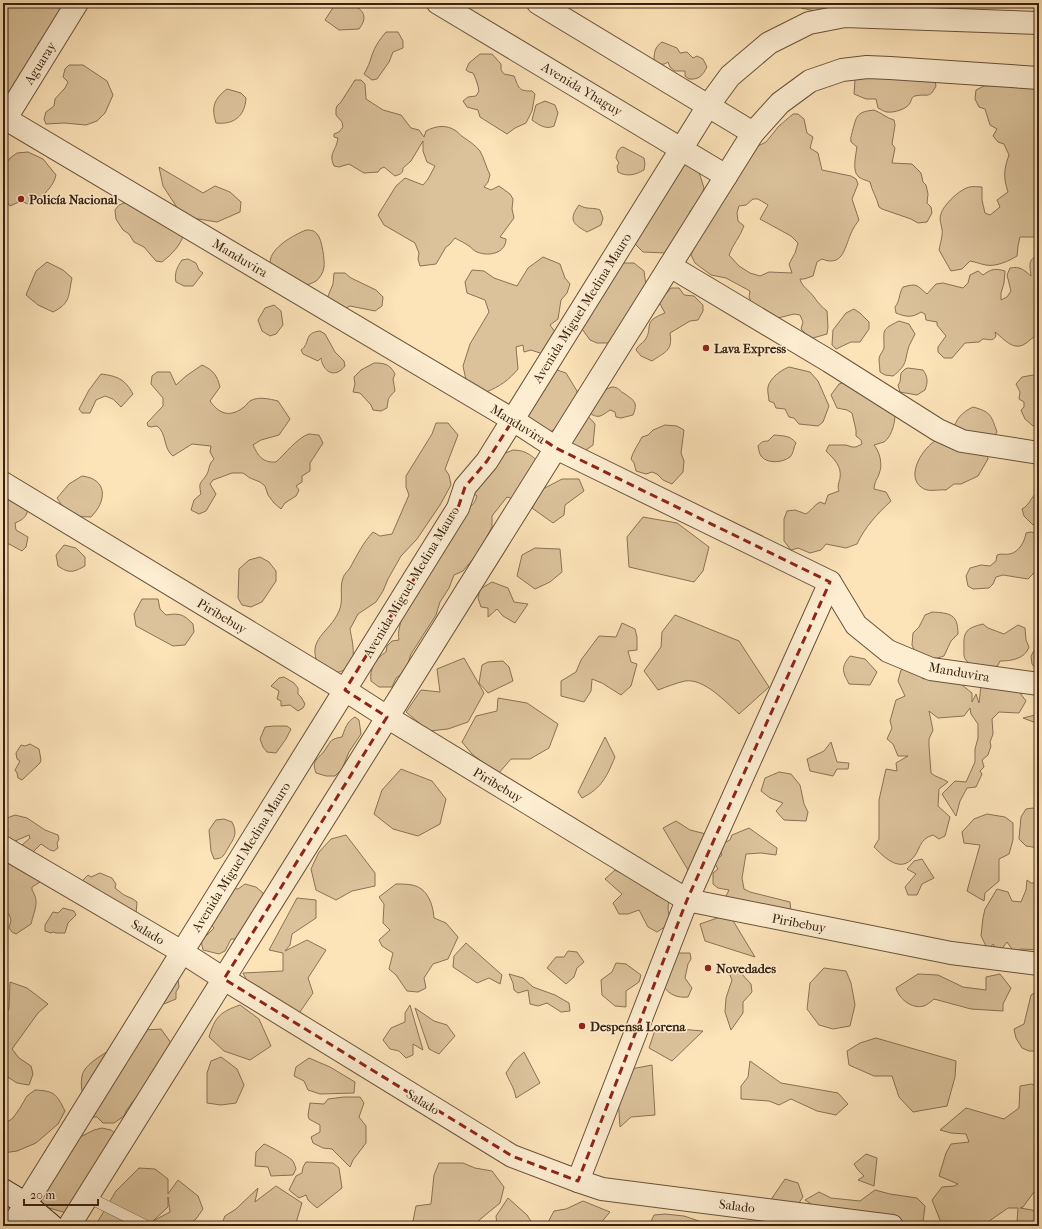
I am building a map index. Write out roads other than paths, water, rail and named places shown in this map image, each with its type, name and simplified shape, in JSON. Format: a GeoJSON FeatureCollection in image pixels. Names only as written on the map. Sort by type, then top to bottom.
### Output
{"type":"FeatureCollection","features":[{"type":"Feature","properties":{"kind":"street","name":"Aguaray"},"geometry":{"type":"LineString","coordinates":[[4,121],[77,3]]}},
{"type":"Feature","properties":{"kind":"street","name":"Avenida Yhaguy"},"geometry":{"type":"LineString","coordinates":[[438,3],[726,176]]}},
{"type":"Feature","properties":{"kind":"street"},"geometry":{"type":"LineString","coordinates":[[538,3],[753,133]]}},
{"type":"Feature","properties":{"kind":"street","name":"Avenida Miguel Medina Mauro"},"geometry":{"type":"LineString","coordinates":[[12,1226],[458,508],[465,487],[487,461],[681,148],[708,106],[730,76],[769,43],[809,23],[845,16],[1039,24]]}},
{"type":"Feature","properties":{"kind":"street"},"geometry":{"type":"LineString","coordinates":[[69,1226],[753,133],[780,103],[810,81],[842,70],[890,68],[1039,78]]}},
{"type":"Feature","properties":{"kind":"street","name":"Manduvira"},"geometry":{"type":"LineString","coordinates":[[4,121],[513,420],[556,448],[830,582],[856,625],[888,651],[931,669],[1039,684]]}},
{"type":"Feature","properties":{"kind":"street"},"geometry":{"type":"LineString","coordinates":[[670,266],[829,360],[938,430],[962,441],[1039,453]]}},
{"type":"Feature","properties":{"kind":"street","name":"Piribebuy"},"geometry":{"type":"LineString","coordinates":[[3,483],[345,690],[387,718],[687,900],[951,953],[1039,964]]}},
{"type":"Feature","properties":{"kind":"street"},"geometry":{"type":"LineString","coordinates":[[578,1181],[687,900],[830,582]]}},
{"type":"Feature","properties":{"kind":"street","name":"Salado"},"geometry":{"type":"LineString","coordinates":[[3,847],[182,952],[512,1156],[602,1189],[834,1222],[892,1226]]}},
{"type":"Feature","properties":{"kind":"street"},"geometry":{"type":"LineString","coordinates":[[3,1190],[26,1204],[52,1226]]}},
{"type":"Feature","properties":{"kind":"lane"},"geometry":{"type":"LineString","coordinates":[[88,1197],[146,1226]]}},
{"type":"Feature","properties":{"kind":"place","name":"Policía Nacional"},"geometry":{"type":"Point","coordinates":[21,199]}},
{"type":"Feature","properties":{"kind":"place","name":"Lava Express"},"geometry":{"type":"Point","coordinates":[706,348]}},
{"type":"Feature","properties":{"kind":"place","name":"Novedades"},"geometry":{"type":"Point","coordinates":[708,968]}},
{"type":"Feature","properties":{"kind":"place","name":"Despensa Lorena"},"geometry":{"type":"Point","coordinates":[582,1026]}}]}
